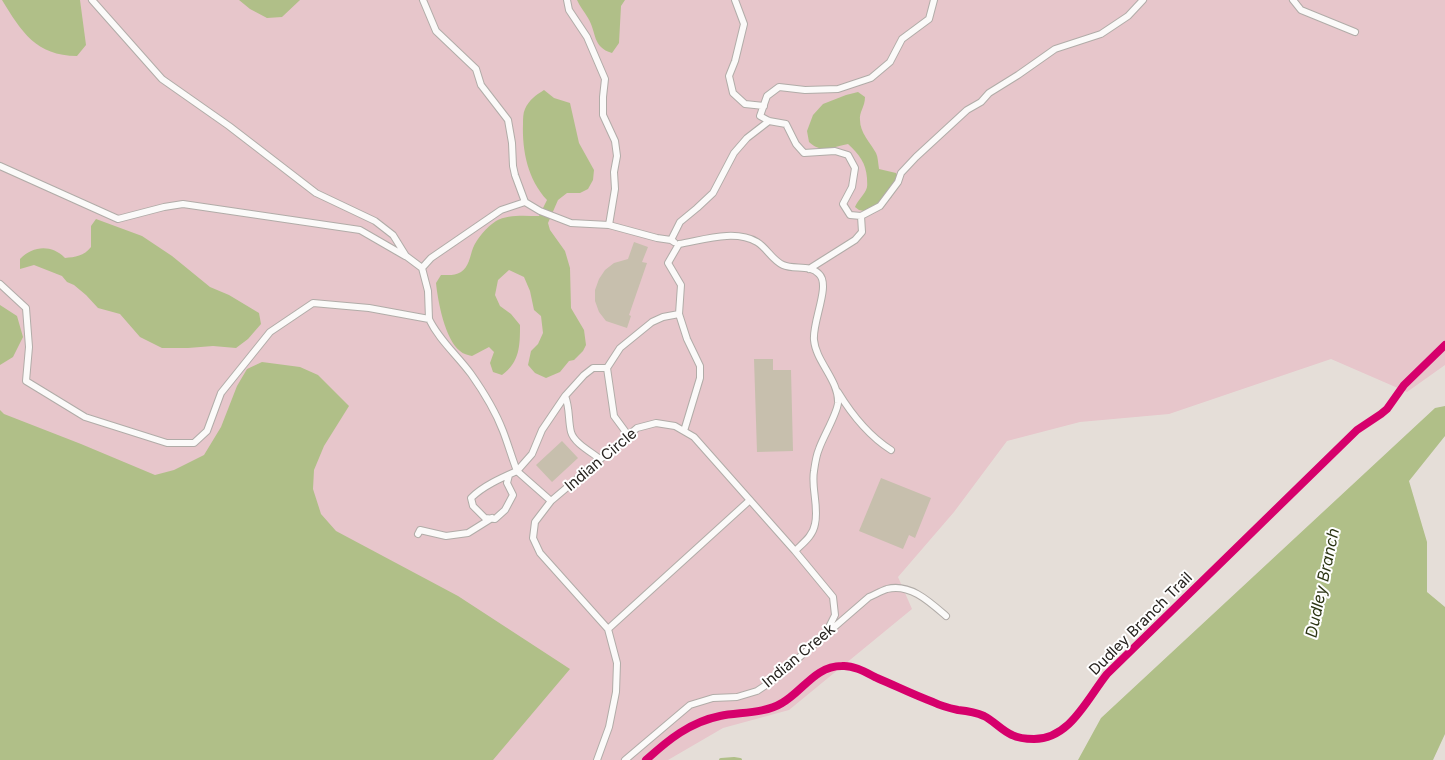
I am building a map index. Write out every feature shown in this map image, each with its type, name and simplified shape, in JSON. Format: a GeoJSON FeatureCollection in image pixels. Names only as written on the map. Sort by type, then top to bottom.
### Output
{"type":"FeatureCollection","features":[{"type":"Feature","properties":{"kind":"lane"},"geometry":{"type":"LineString","coordinates":[[92,0],[162,79],[229,126],[316,193],[375,221],[393,235],[406,256]]}},
{"type":"Feature","properties":{"kind":"lane"},"geometry":{"type":"LineString","coordinates":[[423,0],[436,31],[476,69],[482,85],[508,120],[514,175],[525,202],[553,217],[570,223],[609,225],[671,240],[679,244],[723,236],[745,237],[758,243],[784,266],[809,269],[819,273],[824,281],[822,297],[814,324],[814,340],[818,354],[848,409],[878,441],[891,450]]}},
{"type":"Feature","properties":{"kind":"lane"},"geometry":{"type":"LineString","coordinates":[[566,0],[569,10],[587,37],[605,79],[603,115],[615,141],[617,156],[614,172],[615,189],[609,225]]}},
{"type":"Feature","properties":{"kind":"lane"},"geometry":{"type":"LineString","coordinates":[[735,0],[744,24],[729,76],[732,92],[746,104],[764,106]]}},
{"type":"Feature","properties":{"kind":"lane"},"geometry":{"type":"LineString","coordinates":[[934,0],[930,19],[902,38],[890,62],[871,78],[838,89],[805,90],[779,87],[767,96],[760,116],[769,122],[786,124],[796,144],[804,153],[835,151],[848,155],[855,168],[852,187],[844,204],[850,215],[861,216],[880,206],[898,182],[901,173],[916,157],[989,93],[1055,49],[1101,34],[1128,16],[1143,0]]}},
{"type":"Feature","properties":{"kind":"lane"},"geometry":{"type":"LineString","coordinates":[[1293,0],[1301,10],[1356,32]]}},
{"type":"Feature","properties":{"kind":"lane"},"geometry":{"type":"LineString","coordinates":[[671,240],[680,222],[713,194],[734,153],[747,138],[769,122]]}},
{"type":"Feature","properties":{"kind":"lane"},"geometry":{"type":"LineString","coordinates":[[0,166],[118,219],[183,204],[360,230],[406,256],[422,268],[428,291],[429,319],[433,328],[470,372],[489,402],[503,430],[517,471],[551,502]]}},
{"type":"Feature","properties":{"kind":"lane"},"geometry":{"type":"LineString","coordinates":[[422,268],[430,258],[501,210],[525,202]]}},
{"type":"Feature","properties":{"kind":"lane"},"geometry":{"type":"LineString","coordinates":[[809,269],[855,240],[862,232],[861,216]]}},
{"type":"Feature","properties":{"kind":"lane"},"geometry":{"type":"LineString","coordinates":[[679,244],[668,263],[681,285],[680,314],[687,339],[700,366],[700,378],[684,431]]}},
{"type":"Feature","properties":{"kind":"lane"},"geometry":{"type":"LineString","coordinates":[[0,284],[26,308],[29,347],[26,381],[85,417],[167,443],[194,443],[207,431],[221,393],[270,332],[313,303],[370,308],[429,319]]}},
{"type":"Feature","properties":{"kind":"lane"},"geometry":{"type":"LineString","coordinates":[[628,435],[614,416],[607,368],[620,348],[652,322],[664,317],[680,314]]}},
{"type":"Feature","properties":{"kind":"lane"},"geometry":{"type":"LineString","coordinates":[[509,474],[507,483],[512,495],[505,510],[495,519],[485,518],[473,506],[471,498],[477,492],[509,474],[517,471],[532,454],[542,430],[565,396],[593,368],[607,368]]}},
{"type":"Feature","properties":{"kind":"lane"},"geometry":{"type":"LineString","coordinates":[[796,551],[812,534],[815,524],[813,474],[818,450],[838,404],[836,389]]}},
{"type":"Feature","properties":{"kind":"lane"},"geometry":{"type":"LineString","coordinates":[[565,396],[568,404],[571,434],[600,459]]}},
{"type":"Feature","properties":{"kind":"lane","name":"Indian Circle"},"geometry":{"type":"LineString","coordinates":[[597,760],[609,727],[616,692],[617,663],[608,629],[540,553],[532,538],[535,522],[551,502],[637,428],[656,424],[675,426],[694,437],[796,551],[833,597],[835,615],[825,635]]}},
{"type":"Feature","properties":{"kind":"lane"},"geometry":{"type":"LineString","coordinates":[[608,629],[750,500]]}},
{"type":"Feature","properties":{"kind":"lane"},"geometry":{"type":"LineString","coordinates":[[418,534],[420,530],[446,536],[468,534],[492,518]]}},
{"type":"Feature","properties":{"kind":"lane","name":"Indian Creek"},"geometry":{"type":"LineString","coordinates":[[625,760],[690,705],[713,698],[737,697],[757,691],[772,681],[869,597],[888,589],[906,589],[927,600],[946,616]]}},
{"type":"Feature","properties":{"kind":"shaded area"},"geometry":{"type":"Polygon","coordinates":[[[0,0],[1445,0],[1445,365],[1407,392],[1331,359],[1169,414],[1080,422],[1007,441],[954,512],[898,577],[912,609],[789,710],[723,728],[668,760],[0,760],[0,0]]]}},
{"type":"Feature","properties":{"kind":"water"},"geometry":{"type":"Polygon","coordinates":[[[2,0],[80,0],[86,45],[77,56],[51,52],[31,40],[16,22],[2,0]]]}},
{"type":"Feature","properties":{"kind":"water"},"geometry":{"type":"Polygon","coordinates":[[[239,0],[300,0],[282,17],[267,18],[250,9],[239,0]]]}},
{"type":"Feature","properties":{"kind":"water"},"geometry":{"type":"Polygon","coordinates":[[[577,0],[625,0],[621,6],[619,43],[612,53],[601,47],[598,43],[591,24],[577,0]]]}},
{"type":"Feature","properties":{"kind":"water"},"geometry":{"type":"Polygon","coordinates":[[[544,90],[554,98],[570,103],[579,143],[594,170],[593,180],[588,189],[580,193],[567,193],[558,200],[548,223],[550,230],[565,251],[570,268],[571,308],[584,330],[586,345],[583,351],[574,360],[569,361],[560,372],[546,378],[535,373],[528,365],[531,351],[538,344],[543,333],[541,316],[534,310],[530,291],[524,277],[509,270],[498,280],[495,295],[500,306],[511,314],[520,325],[520,339],[516,359],[502,375],[493,372],[490,363],[494,352],[489,347],[472,356],[463,353],[455,345],[443,320],[436,283],[441,275],[456,274],[464,270],[477,240],[496,221],[511,216],[539,216],[547,200],[535,183],[525,155],[523,118],[524,111],[529,103],[544,90]]]}},
{"type":"Feature","properties":{"kind":"water"},"geometry":{"type":"Polygon","coordinates":[[[858,92],[865,97],[860,114],[860,125],[876,153],[879,169],[896,173],[900,181],[891,198],[864,211],[855,207],[867,189],[865,168],[859,155],[848,144],[827,149],[818,148],[809,142],[807,131],[813,115],[823,104],[858,92]]]}},
{"type":"Feature","properties":{"kind":"water"},"geometry":{"type":"Polygon","coordinates":[[[96,219],[142,236],[172,256],[210,287],[229,295],[259,313],[261,324],[248,339],[236,348],[213,346],[162,348],[140,337],[120,314],[98,308],[86,295],[67,282],[62,276],[34,265],[20,269],[20,259],[36,249],[54,250],[65,258],[82,254],[91,247],[91,226],[96,219]]]}},
{"type":"Feature","properties":{"kind":"water"},"geometry":{"type":"Polygon","coordinates":[[[0,305],[17,316],[23,337],[13,357],[0,365],[0,305]]]}},
{"type":"Feature","properties":{"kind":"water"},"geometry":{"type":"Polygon","coordinates":[[[262,362],[300,367],[318,375],[349,406],[324,446],[314,470],[313,489],[321,514],[336,531],[458,596],[570,669],[493,760],[0,760],[0,410],[4,414],[155,475],[174,470],[204,455],[221,427],[237,386],[247,369],[262,362]]]}},
{"type":"Feature","properties":{"kind":"water"},"geometry":{"type":"Polygon","coordinates":[[[1445,406],[1445,436],[1409,481],[1427,542],[1427,592],[1445,607],[1445,734],[1433,760],[1078,760],[1101,718],[1435,408],[1445,406]]]}},
{"type":"Feature","properties":{"kind":"building"},"geometry":{"type":"Polygon","coordinates":[[[634,242],[648,247],[642,262],[647,263],[629,315],[631,316],[627,328],[606,321],[599,312],[595,301],[595,290],[605,270],[614,263],[628,259],[634,242]]]}},
{"type":"Feature","properties":{"kind":"building"},"geometry":{"type":"Polygon","coordinates":[[[754,359],[773,359],[773,370],[791,370],[793,451],[757,452],[754,359]]]}},
{"type":"Feature","properties":{"kind":"building"},"geometry":{"type":"Polygon","coordinates":[[[562,441],[578,458],[552,482],[536,465],[562,441]]]}},
{"type":"Feature","properties":{"kind":"building"},"geometry":{"type":"Polygon","coordinates":[[[881,478],[931,498],[915,538],[909,535],[903,549],[859,531],[881,478]]]}},
{"type":"Feature","properties":{"kind":"waterway","name":"Dudley Branch"},"geometry":{"type":"LineString","coordinates":[[721,760],[740,760]]}},
{"type":"Feature","properties":{"kind":"cycle path","name":"Dudley Branch Trail"},"geometry":{"type":"LineString","coordinates":[[646,760],[689,727],[720,716],[775,707],[790,698],[824,670],[842,666],[860,670],[942,706],[981,715],[1017,737],[1034,739],[1047,737],[1058,732],[1068,725],[1085,706],[1107,674],[1357,430],[1387,409],[1404,385],[1445,345]]}}]}
